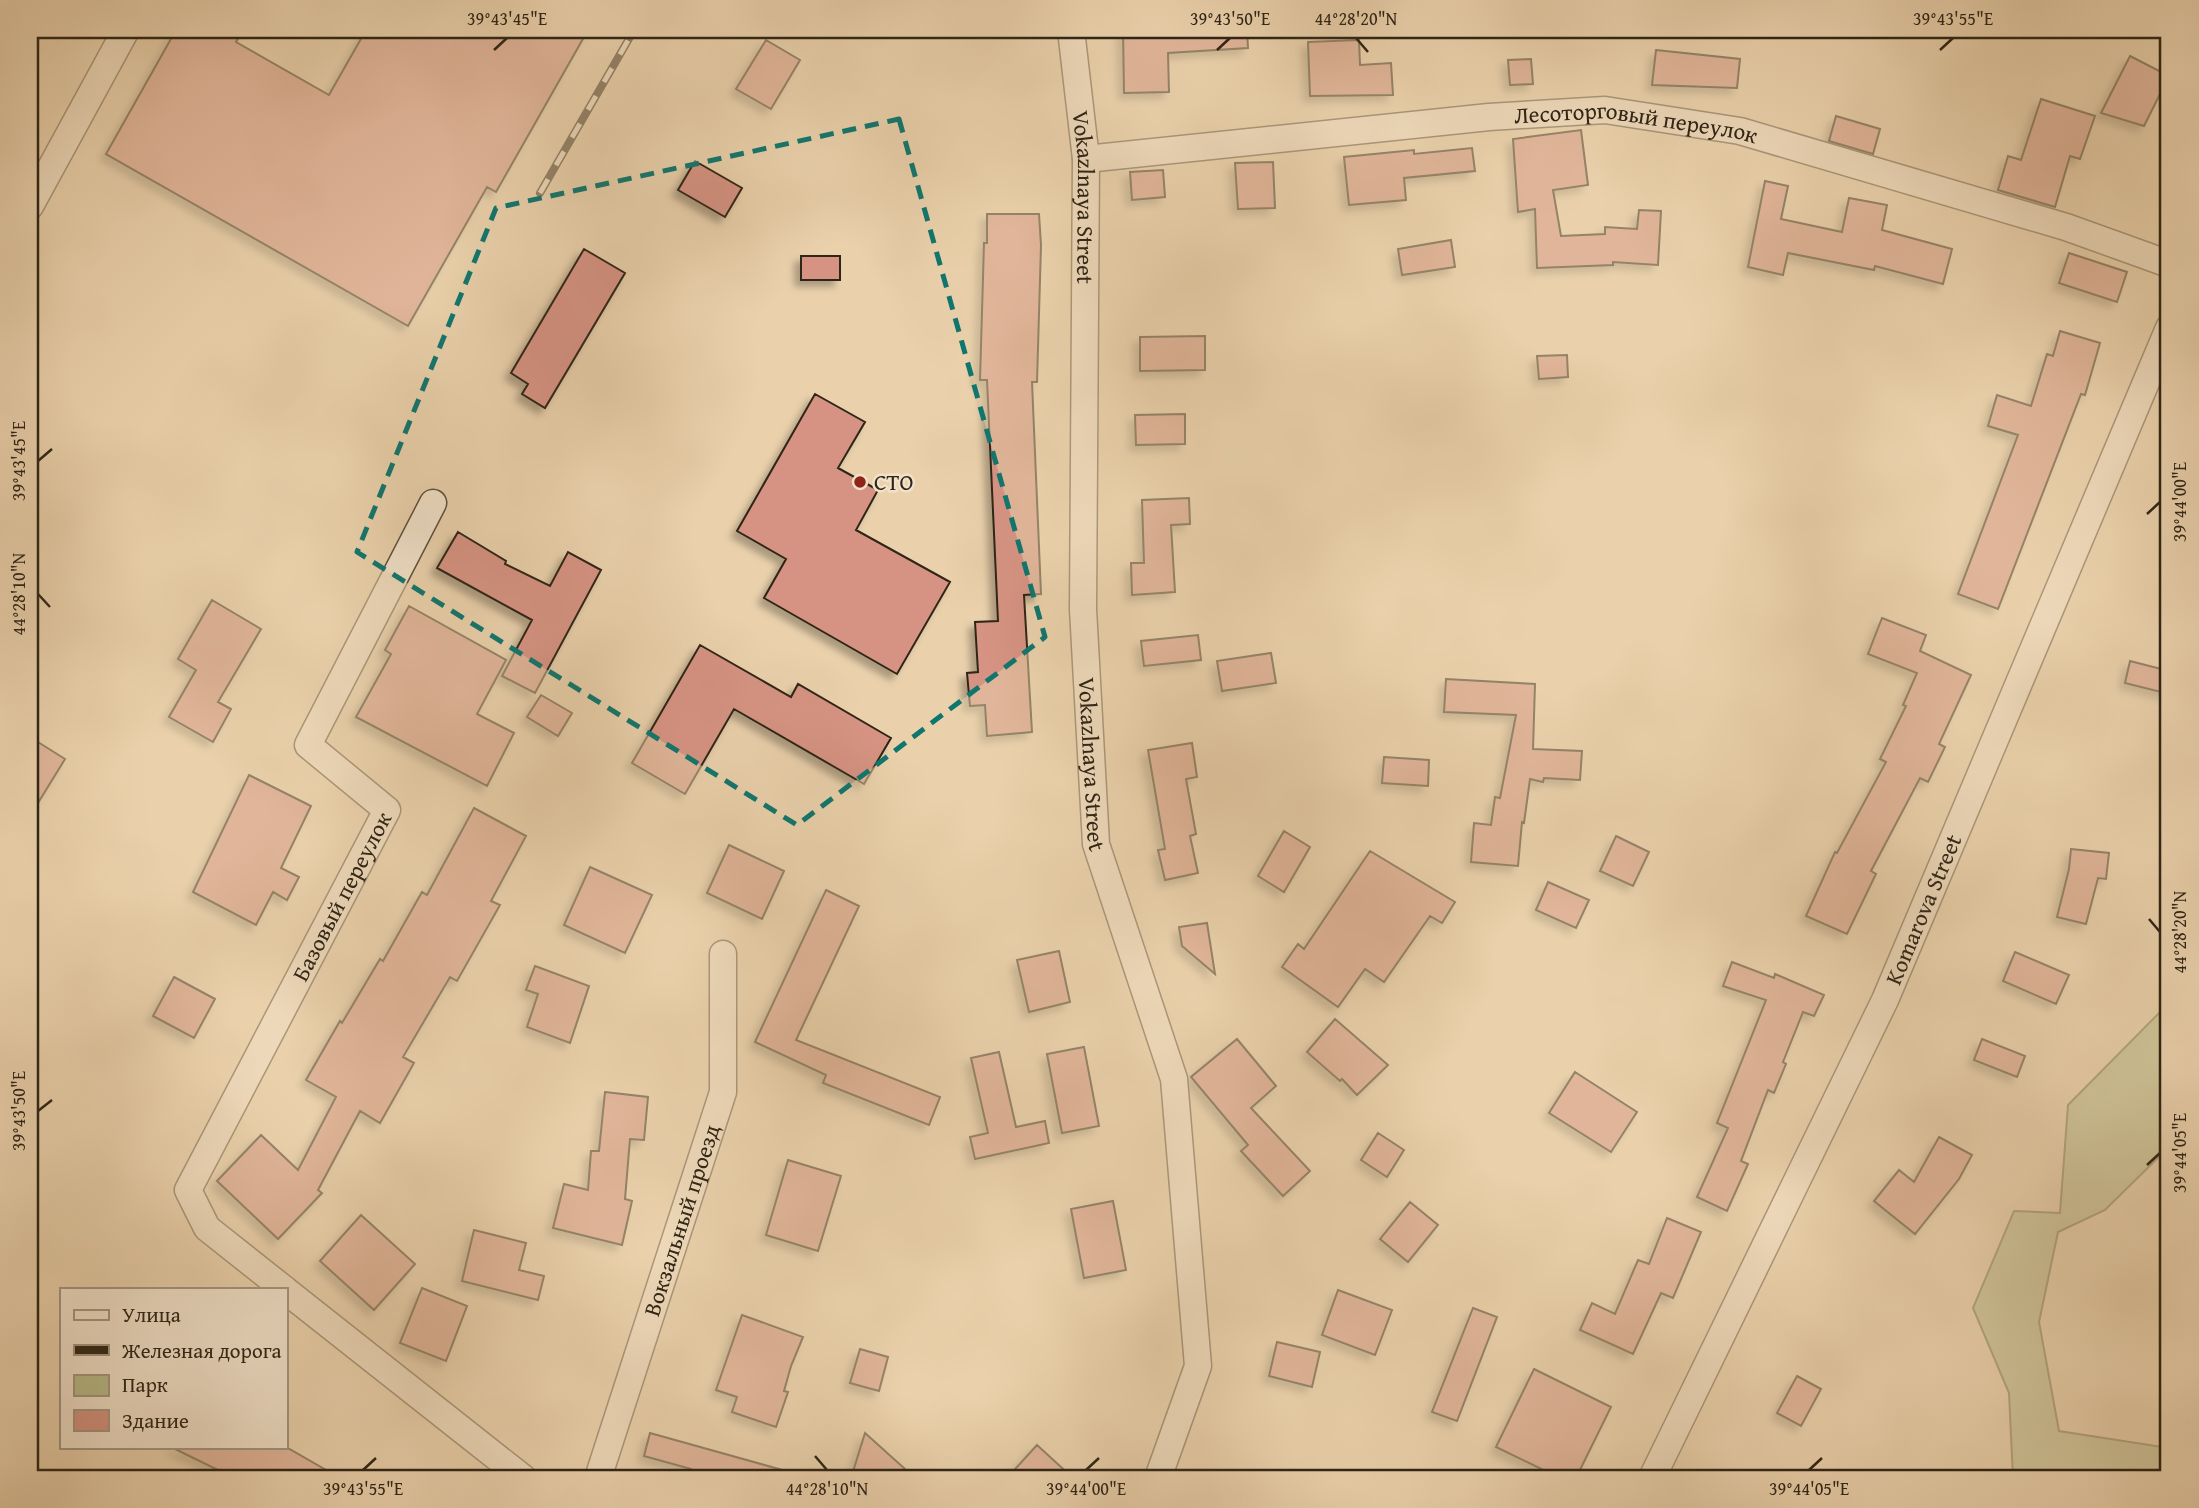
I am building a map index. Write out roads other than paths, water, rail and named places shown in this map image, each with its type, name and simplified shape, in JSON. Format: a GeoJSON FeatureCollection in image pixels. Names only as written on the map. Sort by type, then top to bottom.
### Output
{"type":"FeatureCollection","features":[{"type":"Feature","properties":{"kind":"street"},"geometry":{"type":"LineString","coordinates":[[30,206],[126,30]]}},
{"type":"Feature","properties":{"kind":"street","name":"Vokazlnaya Street"},"geometry":{"type":"LineString","coordinates":[[1072,30],[1086,159],[1083,609],[1096,844],[1174,1079],[1198,1366],[1158,1478]]}},
{"type":"Feature","properties":{"kind":"street","name":"Лесоторговый переулок"},"geometry":{"type":"LineString","coordinates":[[1086,159],[1489,117],[1605,110],[1740,131],[2066,227],[2169,264]]}},
{"type":"Feature","properties":{"kind":"street","name":"Komarova Street"},"geometry":{"type":"LineString","coordinates":[[1652,1478],[1885,1000],[2169,328]]}},
{"type":"Feature","properties":{"kind":"street","name":"Базовый переулок"},"geometry":{"type":"LineString","coordinates":[[282,1288],[207,1228],[188,1190],[387,810],[308,745],[433,503]]}},
{"type":"Feature","properties":{"kind":"street","name":"Вокзальный проезд"},"geometry":{"type":"LineString","coordinates":[[598,1478],[723,1092],[723,954]]}},
{"type":"Feature","properties":{"kind":"street","name":"Базовый переулок"},"geometry":{"type":"LineString","coordinates":[[287,1292],[523,1478]]}},
{"type":"Feature","properties":{"kind":"railway"},"geometry":{"type":"LineString","coordinates":[[540,193],[634,30]]}},
{"type":"Feature","properties":{"kind":"place","name":"СТО"},"geometry":{"type":"Point","coordinates":[860,482]}}]}
